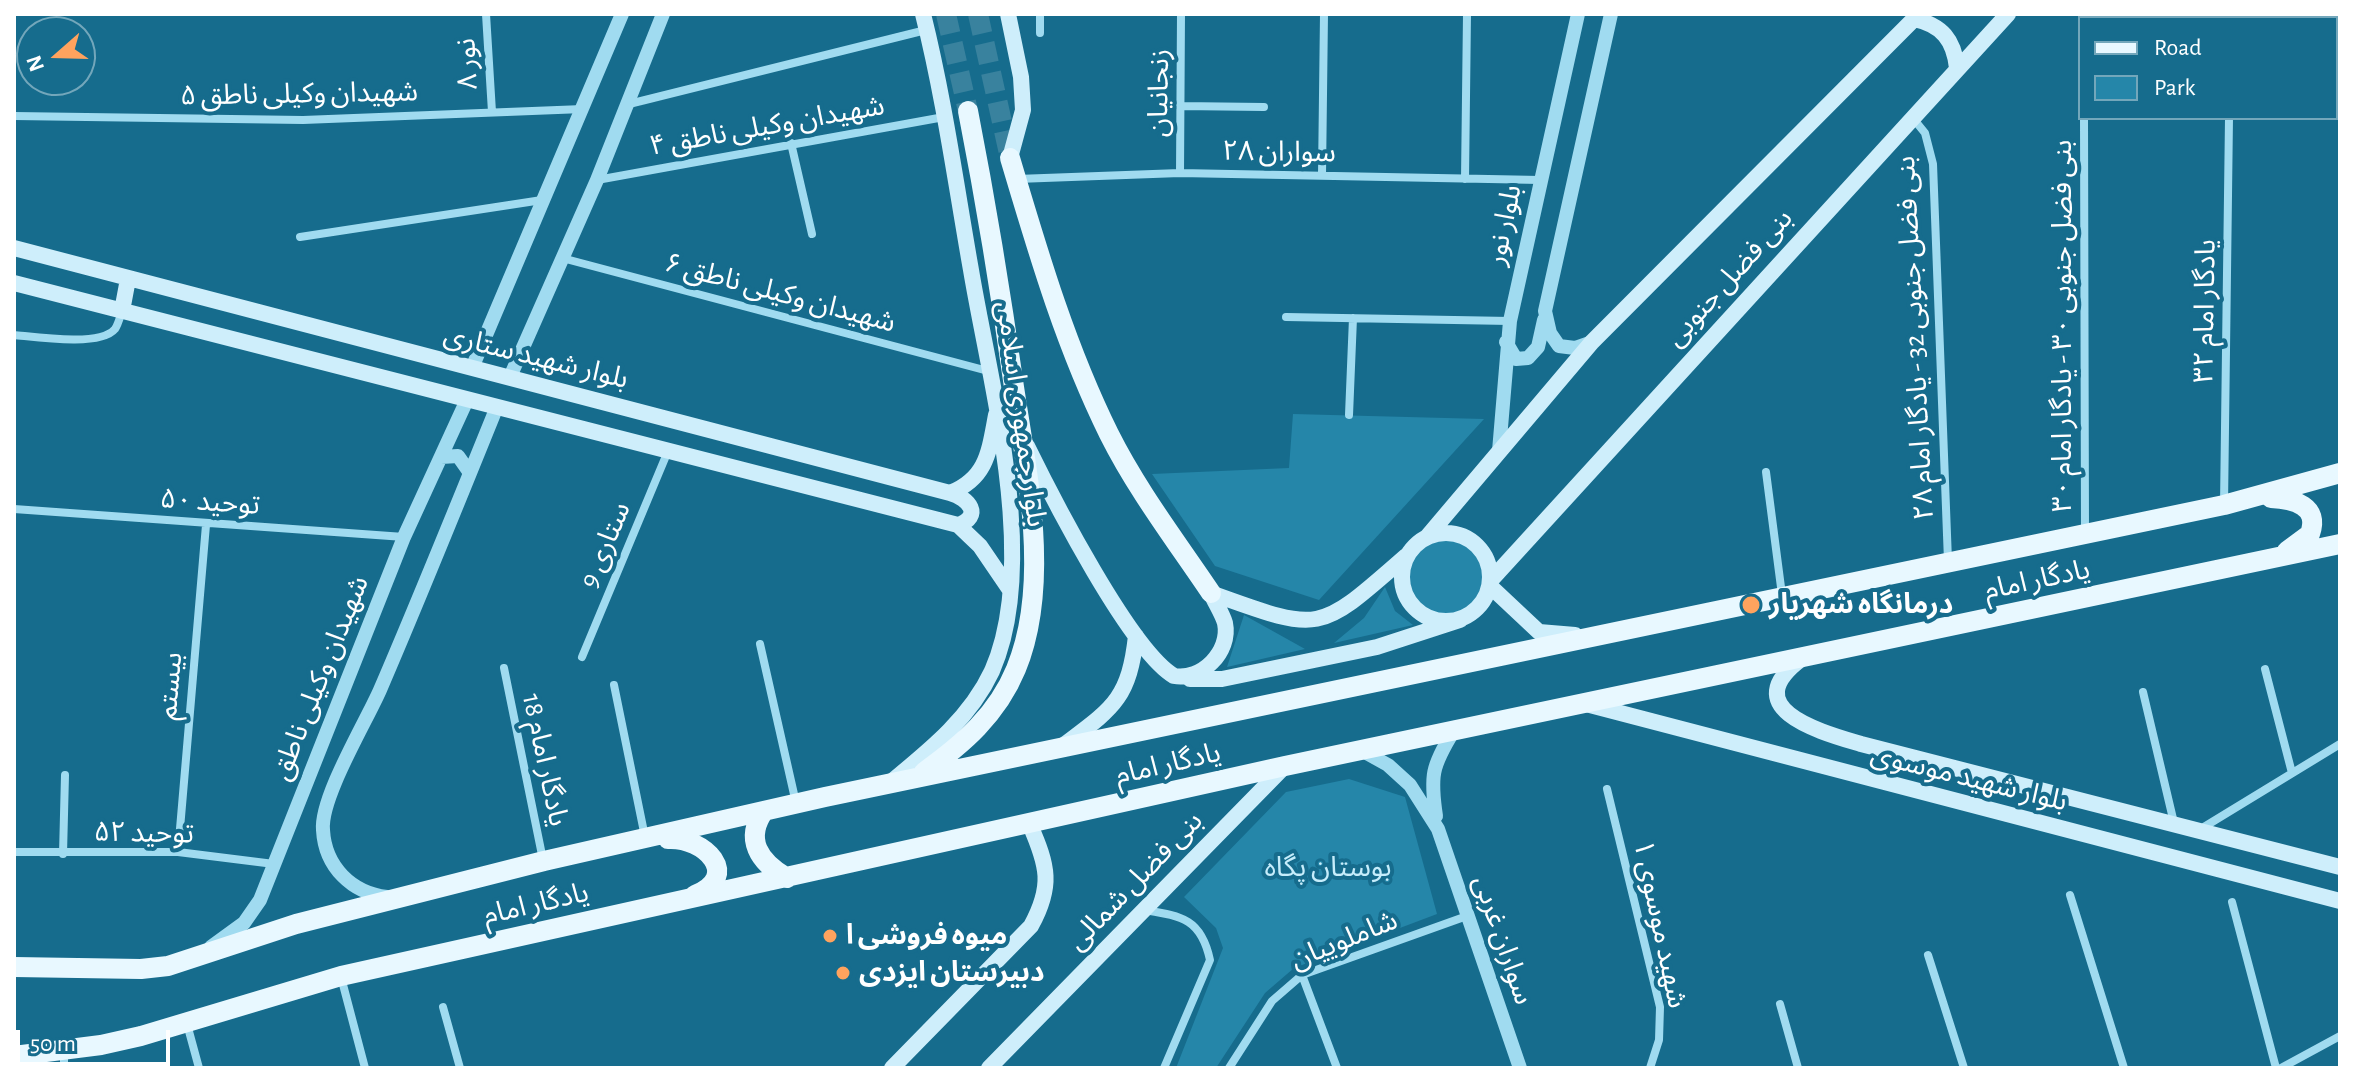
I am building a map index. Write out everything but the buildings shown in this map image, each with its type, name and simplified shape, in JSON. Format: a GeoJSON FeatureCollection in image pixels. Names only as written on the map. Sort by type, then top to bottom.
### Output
{"type":"FeatureCollection","features":[{"type":"Feature","properties":{"kind":"main road","name":"بلوار جمهوری اسلامی"},"geometry":{"type":"LineString","coordinates":[[1008,14],[1021,77],[1023,110],[1010,158],[1053,302],[1109,434],[1211,593]]}},
{"type":"Feature","properties":{"kind":"main road","name":"بنی فضل جنوبی"},"geometry":{"type":"LineString","coordinates":[[1490,583],[2003,15]]}},
{"type":"Feature","properties":{"kind":"main road","name":"بنی فضل جنوبی"},"geometry":{"type":"LineString","coordinates":[[1427,537],[1592,342],[1916,16]]}},
{"type":"Feature","properties":{"kind":"main road"},"geometry":{"type":"LineString","coordinates":[[1916,16],[1946,34],[1955,50],[1957,68]]}},
{"type":"Feature","properties":{"kind":"main road","name":"بلوار جمهوری اسلامی"},"geometry":{"type":"LineString","coordinates":[[889,784],[936,744],[969,710],[992,670],[1010,590],[1008,488],[925,22]]}},
{"type":"Feature","properties":{"kind":"main road","name":"بلوار جمهوری اسلامی"},"geometry":{"type":"LineString","coordinates":[[918,777],[958,747],[1003,698],[1017,667],[1034,567],[1033,505],[1002,298],[968,111]]}},
{"type":"Feature","properties":{"kind":"main road","name":"بلوار شهید ستاری"},"geometry":{"type":"LineString","coordinates":[[14,248],[950,493]]}},
{"type":"Feature","properties":{"kind":"main road"},"geometry":{"type":"LineString","coordinates":[[122,311],[128,279]]}},
{"type":"Feature","properties":{"kind":"main road"},"geometry":{"type":"LineString","coordinates":[[14,283],[238,338],[466,402],[668,450],[958,525],[980,546],[1010,590]]}},
{"type":"Feature","properties":{"kind":"main road"},"geometry":{"type":"LineString","coordinates":[[950,493],[977,478],[990,450],[996,415]]}},
{"type":"Feature","properties":{"kind":"main road","name":"بلوار جمهوری اسلامی"},"geometry":{"type":"LineString","coordinates":[[1023,438],[1053,498],[1147,653],[1166,671],[1184,678]]}},
{"type":"Feature","properties":{"kind":"main road","name":"یادگار امام"},"geometry":{"type":"LineString","coordinates":[[14,967],[141,969],[168,966],[296,924],[544,861],[646,840],[796,803],[1584,636],[2224,505],[2340,473]]}},
{"type":"Feature","properties":{"kind":"main road"},"geometry":{"type":"LineString","coordinates":[[950,493],[964,497],[971,503],[972,513],[967,522],[958,525]]}},
{"type":"Feature","properties":{"kind":"main road"},"geometry":{"type":"LineString","coordinates":[[2252,498],[2290,499],[2309,510],[2312,518],[2310,534],[2302,542],[2261,561]]}},
{"type":"Feature","properties":{"kind":"main road"},"geometry":{"type":"LineString","coordinates":[[1211,593],[1277,617],[1307,623],[1349,605],[1427,537],[1457,534],[1471,540],[1482,551],[1490,583],[1539,632],[1584,636]]}},
{"type":"Feature","properties":{"kind":"main road","name":"یادگار امام"},"geometry":{"type":"LineString","coordinates":[[14,1056],[64,1059],[101,1045],[187,1024],[341,976],[1285,766],[2340,544]]}},
{"type":"Feature","properties":{"kind":"main road"},"geometry":{"type":"LineString","coordinates":[[1407,555],[1402,585],[1408,599],[1430,618],[1460,620]]}},
{"type":"Feature","properties":{"kind":"main road"},"geometry":{"type":"LineString","coordinates":[[1184,678],[1222,679],[1377,647],[1460,620],[1481,605],[1490,583]]}},
{"type":"Feature","properties":{"kind":"main road"},"geometry":{"type":"LineString","coordinates":[[1184,678],[1206,669],[1219,653],[1225,623],[1211,593]]}},
{"type":"Feature","properties":{"kind":"main road"},"geometry":{"type":"LineString","coordinates":[[1059,749],[1100,718],[1123,694],[1132,671],[1136,636]]}},
{"type":"Feature","properties":{"kind":"main road","name":"بلوار شهید موسوی"},"geometry":{"type":"LineString","coordinates":[[1802,659],[1783,673],[1779,686],[1779,701],[1787,715],[1799,724],[1861,744],[2340,867]]}},
{"type":"Feature","properties":{"kind":"main road","name":"بلوار شهید موسوی"},"geometry":{"type":"LineString","coordinates":[[1586,704],[2340,901]]}},
{"type":"Feature","properties":{"kind":"main road","name":"بنی فضل شمالی"},"geometry":{"type":"LineString","coordinates":[[989,1068],[1285,766]]}},
{"type":"Feature","properties":{"kind":"main road"},"geometry":{"type":"LineString","coordinates":[[764,811],[754,825],[753,840],[768,868],[787,878]]}},
{"type":"Feature","properties":{"kind":"main road","name":"بنی فضل شمالی"},"geometry":{"type":"LineString","coordinates":[[892,1068],[1031,926],[1045,900],[1047,877],[1030,825]]}},
{"type":"Feature","properties":{"kind":"main road"},"geometry":{"type":"LineString","coordinates":[[646,840],[684,838],[709,852],[717,872],[713,882],[706,890],[680,901]]}},
{"type":"Feature","properties":{"kind":"street","name":"نور ۸"},"geometry":{"type":"LineString","coordinates":[[486,14],[492,112]]}},
{"type":"Feature","properties":{"kind":"street"},"geometry":{"type":"LineString","coordinates":[[472,368],[622,14]]}},
{"type":"Feature","properties":{"kind":"street"},"geometry":{"type":"LineString","coordinates":[[510,377],[597,180],[663,14]]}},
{"type":"Feature","properties":{"kind":"street"},"geometry":{"type":"LineString","coordinates":[[1040,14],[1040,33]]}},
{"type":"Feature","properties":{"kind":"street","name":"زنجانیان"},"geometry":{"type":"LineString","coordinates":[[1180,173],[1181,14]]}},
{"type":"Feature","properties":{"kind":"street"},"geometry":{"type":"LineString","coordinates":[[1322,175],[1324,14]]}},
{"type":"Feature","properties":{"kind":"street"},"geometry":{"type":"LineString","coordinates":[[1465,179],[1467,14]]}},
{"type":"Feature","properties":{"kind":"street","name":"بلوار نور"},"geometry":{"type":"LineString","coordinates":[[1499,451],[1506,342],[1578,14]]}},
{"type":"Feature","properties":{"kind":"street","name":"بلوار نور"},"geometry":{"type":"LineString","coordinates":[[1506,342],[1516,359],[1528,358],[1542,338],[1545,311],[1611,14]]}},
{"type":"Feature","properties":{"kind":"street"},"geometry":{"type":"LineString","coordinates":[[629,104],[925,22]]}},
{"type":"Feature","properties":{"kind":"street"},"geometry":{"type":"LineString","coordinates":[[1180,106],[1264,107]]}},
{"type":"Feature","properties":{"kind":"street","name":"شهیدان وکیلی ناطق ۵"},"geometry":{"type":"LineString","coordinates":[[14,116],[303,120],[584,109]]}},
{"type":"Feature","properties":{"kind":"street","name":"بنی فضل جنوبی 32 - یادگار امام ۲۸"},"geometry":{"type":"LineString","coordinates":[[1912,116],[1925,133],[1933,164],[1948,562]]}},
{"type":"Feature","properties":{"kind":"street","name":"شهیدان وکیلی ناطق ۴"},"geometry":{"type":"LineString","coordinates":[[597,180],[944,117]]}},
{"type":"Feature","properties":{"kind":"street","name":"بنی فضل جنوبی ۳۰ - یادگار امام ۳۰"},"geometry":{"type":"LineString","coordinates":[[2084,120],[2085,533]]}},
{"type":"Feature","properties":{"kind":"street","name":"یادگار امام ۳۲"},"geometry":{"type":"LineString","coordinates":[[2224,505],[2229,120]]}},
{"type":"Feature","properties":{"kind":"street"},"geometry":{"type":"LineString","coordinates":[[791,143],[812,234]]}},
{"type":"Feature","properties":{"kind":"street","name":"سواران ۲۸"},"geometry":{"type":"LineString","coordinates":[[1017,179],[1180,173],[1540,180]]}},
{"type":"Feature","properties":{"kind":"street"},"geometry":{"type":"LineString","coordinates":[[300,237],[543,200]]}},
{"type":"Feature","properties":{"kind":"street","name":"شهیدان وکیلی ناطق ۶"},"geometry":{"type":"LineString","coordinates":[[562,258],[988,371]]}},
{"type":"Feature","properties":{"kind":"street"},"geometry":{"type":"LineString","coordinates":[[14,335],[75,340],[106,336],[116,329],[122,311]]}},
{"type":"Feature","properties":{"kind":"street"},"geometry":{"type":"LineString","coordinates":[[1545,311],[1550,333],[1559,346],[1575,348],[1592,342]]}},
{"type":"Feature","properties":{"kind":"street"},"geometry":{"type":"LineString","coordinates":[[1286,317],[1510,321]]}},
{"type":"Feature","properties":{"kind":"street"},"geometry":{"type":"LineString","coordinates":[[1349,415],[1353,318]]}},
{"type":"Feature","properties":{"kind":"street","name":"شهیدان وکیلی ناطق"},"geometry":{"type":"LineString","coordinates":[[199,956],[244,923],[260,900],[404,537],[466,402]]}},
{"type":"Feature","properties":{"kind":"street","name":"شهیدان وکیلی ناطق"},"geometry":{"type":"LineString","coordinates":[[396,899],[369,895],[340,875],[325,845],[324,810],[379,692],[496,409]]}},
{"type":"Feature","properties":{"kind":"street","name":"ستاری 9"},"geometry":{"type":"LineString","coordinates":[[582,657],[668,450]]}},
{"type":"Feature","properties":{"kind":"street"},"geometry":{"type":"LineString","coordinates":[[441,457],[458,456],[470,473]]}},
{"type":"Feature","properties":{"kind":"street"},"geometry":{"type":"LineString","coordinates":[[1766,472],[1782,595]]}},
{"type":"Feature","properties":{"kind":"street","name":"توحید ۵۰"},"geometry":{"type":"LineString","coordinates":[[14,509],[404,537]]}},
{"type":"Feature","properties":{"kind":"street","name":"بیستم"},"geometry":{"type":"LineString","coordinates":[[178,852],[206,525]]}},
{"type":"Feature","properties":{"kind":"street"},"geometry":{"type":"LineString","coordinates":[[760,644],[796,803]]}},
{"type":"Feature","properties":{"kind":"street","name":"یادگار امام 18"},"geometry":{"type":"LineString","coordinates":[[504,668],[544,861]]}},
{"type":"Feature","properties":{"kind":"street"},"geometry":{"type":"LineString","coordinates":[[2265,669],[2292,773]]}},
{"type":"Feature","properties":{"kind":"street"},"geometry":{"type":"LineString","coordinates":[[614,685],[646,840]]}},
{"type":"Feature","properties":{"kind":"street"},"geometry":{"type":"LineString","coordinates":[[2143,692],[2174,824]]}},
{"type":"Feature","properties":{"kind":"street"},"geometry":{"type":"LineString","coordinates":[[1438,829],[1431,781],[1434,764],[1453,732]]}},
{"type":"Feature","properties":{"kind":"street"},"geometry":{"type":"LineString","coordinates":[[2199,831],[2340,744]]}},
{"type":"Feature","properties":{"kind":"street"},"geometry":{"type":"LineString","coordinates":[[1361,750],[1388,765],[1410,785],[1438,829]]}},
{"type":"Feature","properties":{"kind":"street"},"geometry":{"type":"LineString","coordinates":[[63,854],[65,775]]}},
{"type":"Feature","properties":{"kind":"street","name":"شهید موسوی ۱"},"geometry":{"type":"LineString","coordinates":[[1607,789],[1660,1007],[1659,1040],[1650,1068]]}},
{"type":"Feature","properties":{"kind":"street","name":"سواران غربی"},"geometry":{"type":"LineString","coordinates":[[1438,829],[1520,1068]]}},
{"type":"Feature","properties":{"kind":"street","name":"توحید ۵۲"},"geometry":{"type":"LineString","coordinates":[[14,852],[178,852],[274,864]]}},
{"type":"Feature","properties":{"kind":"street"},"geometry":{"type":"LineString","coordinates":[[2070,895],[2124,1068]]}},
{"type":"Feature","properties":{"kind":"street"},"geometry":{"type":"LineString","coordinates":[[2232,902],[2279,1068],[2340,1036]]}},
{"type":"Feature","properties":{"kind":"street"},"geometry":{"type":"LineString","coordinates":[[1143,910],[1183,916],[1206,942],[1210,960],[1164,1068]]}},
{"type":"Feature","properties":{"kind":"street","name":"شاملوییان"},"geometry":{"type":"LineString","coordinates":[[1229,1068],[1272,1001],[1302,975],[1467,916]]}},
{"type":"Feature","properties":{"kind":"street"},"geometry":{"type":"LineString","coordinates":[[1928,955],[1964,1068]]}},
{"type":"Feature","properties":{"kind":"street"},"geometry":{"type":"LineString","coordinates":[[1302,975],[1337,1068]]}},
{"type":"Feature","properties":{"kind":"street"},"geometry":{"type":"LineString","coordinates":[[341,976],[365,1068]]}},
{"type":"Feature","properties":{"kind":"street"},"geometry":{"type":"LineString","coordinates":[[1780,1004],[1798,1068]]}},
{"type":"Feature","properties":{"kind":"street"},"geometry":{"type":"LineString","coordinates":[[443,1007],[460,1068]]}},
{"type":"Feature","properties":{"kind":"street"},"geometry":{"type":"LineString","coordinates":[[187,1024],[199,1068]]}},
{"type":"Feature","properties":{"kind":"green space"},"geometry":{"type":"Polygon","coordinates":[[[1293,414],[1484,419],[1319,600],[1215,566],[1152,474],[1289,468],[1293,414]]]}},
{"type":"Feature","properties":{"kind":"green space"},"geometry":{"type":"Polygon","coordinates":[[[1446,540],[1460,543],[1472,551],[1480,563],[1483,577],[1480,591],[1472,603],[1460,611],[1446,614],[1432,611],[1420,603],[1412,591],[1409,577],[1412,563],[1420,551],[1432,543],[1446,540]]]}},
{"type":"Feature","properties":{"kind":"green space"},"geometry":{"type":"Polygon","coordinates":[[[1385,587],[1395,611],[1413,625],[1334,643],[1364,618],[1385,587]]]}},
{"type":"Feature","properties":{"kind":"green space"},"geometry":{"type":"Polygon","coordinates":[[[1244,615],[1305,649],[1227,667],[1244,615]]]}},
{"type":"Feature","properties":{"kind":"green space","name":"بوستان پگاه"},"geometry":{"type":"Polygon","coordinates":[[[1349,779],[1405,797],[1437,914],[1294,968],[1265,993],[1216,1068],[1176,1068],[1223,948],[1216,928],[1184,897],[1286,792],[1349,779]]]}},
{"type":"Feature","properties":{"kind":"tunnel"},"geometry":{"type":"LineString","coordinates":[[946,14],[968,111]]}},
{"type":"Feature","properties":{"kind":"tunnel"},"geometry":{"type":"LineString","coordinates":[[978,14],[1010,158]]}},
{"type":"Feature","properties":{"kind":"place","name":"درمانگاه شهریار"},"geometry":{"type":"Point","coordinates":[1751,605]}},
{"type":"Feature","properties":{"kind":"place","name":"میوه فروشی ا"},"geometry":{"type":"Point","coordinates":[830,936]}},
{"type":"Feature","properties":{"kind":"place","name":"دبیرستان ایزدی"},"geometry":{"type":"Point","coordinates":[843,973]}}]}
